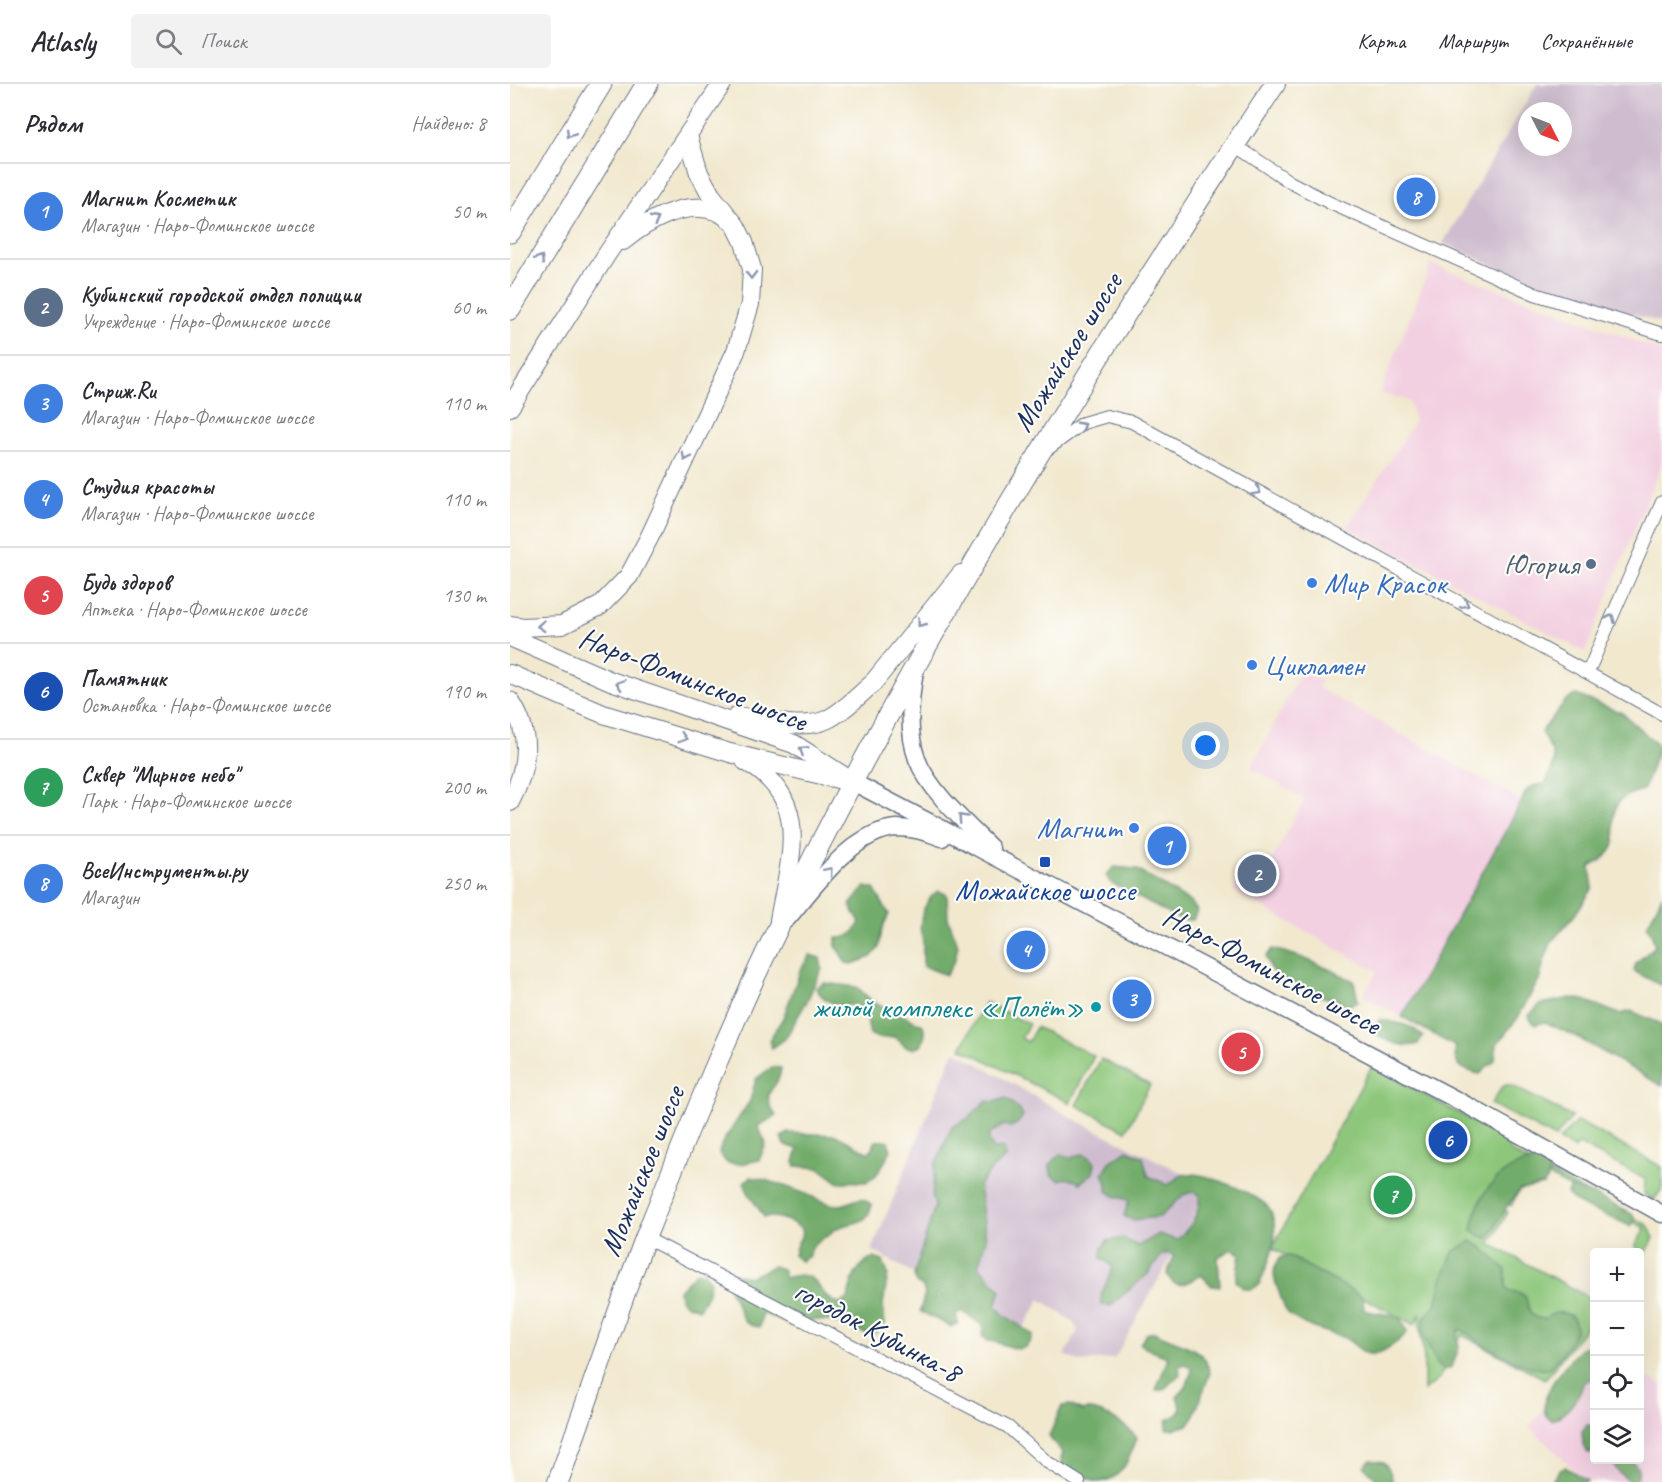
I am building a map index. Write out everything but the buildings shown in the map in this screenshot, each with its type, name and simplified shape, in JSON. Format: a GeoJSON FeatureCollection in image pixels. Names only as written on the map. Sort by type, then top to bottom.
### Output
{"type":"FeatureCollection","features":[{"type":"Feature","properties":{"kind":"highway"},"geometry":{"type":"LineString","coordinates":[[510,232],[601,84]]}},
{"type":"Feature","properties":{"kind":"highway"},"geometry":{"type":"LineString","coordinates":[[510,309],[647,84]]}},
{"type":"Feature","properties":{"kind":"main road"},"geometry":{"type":"LineString","coordinates":[[510,407],[607,254],[722,84]]}},
{"type":"Feature","properties":{"kind":"main road","name":"Можайское шоссе"},"geometry":{"type":"LineString","coordinates":[[558,1482],[646,1238],[731,1029],[777,931],[853,782],[917,661],[1035,459],[1275,84]]}},
{"type":"Feature","properties":{"kind":"main road"},"geometry":{"type":"LineString","coordinates":[[510,625],[524,627],[562,625],[600,606],[628,576],[650,536],[736,351],[750,304],[752,269],[744,242],[733,221],[711,195],[699,172],[688,136]]}},
{"type":"Feature","properties":{"kind":"main road"},"geometry":{"type":"LineString","coordinates":[[607,254],[638,230],[666,214],[693,208],[716,210],[733,221]]}},
{"type":"Feature","properties":{"kind":"main road"},"geometry":{"type":"LineString","coordinates":[[699,712],[800,724],[817,723],[828,719],[855,700],[872,684],[985,545]]}},
{"type":"Feature","properties":{"kind":"main road","name":"Наро-Фоминское шоссе"},"geometry":{"type":"LineString","coordinates":[[510,638],[611,681],[794,744],[853,782]]}},
{"type":"Feature","properties":{"kind":"main road","name":"Наро-Фоминское шоссе"},"geometry":{"type":"LineString","coordinates":[[510,674],[603,714],[730,753],[853,782]]}},
{"type":"Feature","properties":{"kind":"main road"},"geometry":{"type":"LineString","coordinates":[[510,700],[525,732],[525,758],[519,786],[510,802]]}},
{"type":"Feature","properties":{"kind":"main road"},"geometry":{"type":"LineString","coordinates":[[730,753],[756,767],[774,782],[785,801],[791,819],[793,843],[777,931]]}},
{"type":"Feature","properties":{"kind":"street"},"geometry":{"type":"LineString","coordinates":[[1235,145],[1290,182],[1330,203],[1535,294],[1662,334]]}},
{"type":"Feature","properties":{"kind":"street"},"geometry":{"type":"LineString","coordinates":[[1035,459],[1083,423],[1107,416],[1132,422],[1662,714]]}},
{"type":"Feature","properties":{"kind":"street"},"geometry":{"type":"LineString","coordinates":[[1588,672],[1662,502]]}},
{"type":"Feature","properties":{"kind":"street"},"geometry":{"type":"LineString","coordinates":[[917,661],[911,693],[911,720],[917,760],[932,784],[951,807],[1002,859]]}},
{"type":"Feature","properties":{"kind":"street","name":"Наро-Фоминское шоссе"},"geometry":{"type":"LineString","coordinates":[[853,782],[1472,1108],[1662,1214]]}},
{"type":"Feature","properties":{"kind":"street"},"geometry":{"type":"LineString","coordinates":[[777,931],[844,854],[877,833],[894,828],[919,830],[1002,859]]}},
{"type":"Feature","properties":{"kind":"street","name":"городок Кубинка-8"},"geometry":{"type":"LineString","coordinates":[[646,1238],[1008,1427],[1047,1462],[1079,1482]]}},
{"type":"Feature","properties":{"kind":"shaded area"},"geometry":{"type":"Polygon","coordinates":[[[1537,84],[1662,84],[1662,323],[1543,287],[1443,243],[1518,116],[1518,156],[1572,156],[1572,102],[1526,102],[1537,84]]]}},
{"type":"Feature","properties":{"kind":"shaded area"},"geometry":{"type":"Polygon","coordinates":[[[1431,264],[1662,351],[1662,463],[1585,652],[1347,527],[1415,421],[1409,401],[1380,393],[1431,264]]]}},
{"type":"Feature","properties":{"kind":"shaded area"},"geometry":{"type":"Polygon","coordinates":[[[1302,671],[1321,681],[1318,688],[1522,801],[1402,1017],[1363,996],[1377,971],[1233,891],[1249,862],[1266,870],[1305,799],[1251,768],[1302,671]]]}},
{"type":"Feature","properties":{"kind":"shaded area"},"geometry":{"type":"Polygon","coordinates":[[[956,1051],[1072,1118],[1210,1187],[1115,1358],[1079,1362],[1065,1355],[1078,1330],[1071,1320],[1040,1299],[1021,1333],[872,1250],[951,1058],[956,1051]]]}},
{"type":"Feature","properties":{"kind":"shaded area"},"geometry":{"type":"Polygon","coordinates":[[[1590,1361],[1590,1464],[1644,1464],[1644,1375],[1662,1386],[1662,1482],[1587,1482],[1529,1426],[1590,1361]]]}},
{"type":"Feature","properties":{"kind":"green space"},"geometry":{"type":"Polygon","coordinates":[[[1576,695],[1622,713],[1659,746],[1644,789],[1624,797],[1619,802],[1615,811],[1615,835],[1611,850],[1590,867],[1593,888],[1574,916],[1552,941],[1540,978],[1517,1019],[1497,1044],[1495,1060],[1480,1074],[1474,1073],[1457,1063],[1456,1047],[1402,1017],[1525,793],[1533,786],[1545,784],[1554,758],[1541,732],[1566,700],[1576,695]]]}},
{"type":"Feature","properties":{"kind":"green space"},"geometry":{"type":"Polygon","coordinates":[[[1114,867],[1136,869],[1192,903],[1197,911],[1193,920],[1175,917],[1111,883],[1106,875],[1114,867]]]}},
{"type":"Feature","properties":{"kind":"green space"},"geometry":{"type":"Polygon","coordinates":[[[865,887],[874,889],[889,914],[882,929],[879,948],[871,957],[852,964],[846,963],[836,946],[836,938],[848,936],[858,926],[860,922],[850,905],[865,887]]]}},
{"type":"Feature","properties":{"kind":"green space"},"geometry":{"type":"Polygon","coordinates":[[[938,891],[947,894],[948,918],[958,945],[955,960],[946,975],[923,966],[923,942],[920,927],[923,910],[938,891]]]}},
{"type":"Feature","properties":{"kind":"green space"},"geometry":{"type":"Polygon","coordinates":[[[1662,895],[1662,985],[1660,985],[1634,971],[1636,963],[1655,946],[1647,926],[1662,895]]]}},
{"type":"Feature","properties":{"kind":"green space"},"geometry":{"type":"Polygon","coordinates":[[[1272,949],[1304,958],[1354,981],[1358,1002],[1349,1005],[1318,995],[1279,977],[1272,971],[1266,957],[1272,949]]]}},
{"type":"Feature","properties":{"kind":"green space"},"geometry":{"type":"Polygon","coordinates":[[[810,955],[820,958],[822,968],[807,1001],[785,1039],[772,1048],[769,1040],[783,1018],[801,969],[810,955]]]}},
{"type":"Feature","properties":{"kind":"green space"},"geometry":{"type":"Polygon","coordinates":[[[824,983],[857,987],[872,1001],[923,1025],[925,1034],[922,1044],[914,1049],[905,1046],[895,1037],[878,1038],[870,1034],[862,1009],[854,1004],[843,1006],[827,1001],[816,988],[824,983]]]}},
{"type":"Feature","properties":{"kind":"green space"},"geometry":{"type":"Polygon","coordinates":[[[1571,998],[1584,1000],[1619,1014],[1631,1011],[1662,1024],[1662,1086],[1575,1036],[1545,1022],[1535,1025],[1528,1016],[1541,1004],[1571,998]]]}},
{"type":"Feature","properties":{"kind":"green space"},"geometry":{"type":"Polygon","coordinates":[[[985,1002],[1029,1024],[1021,1038],[1028,1042],[1036,1027],[1094,1056],[1070,1103],[961,1048],[985,1002]]]}},
{"type":"Feature","properties":{"kind":"green space"},"geometry":{"type":"Polygon","coordinates":[[[1380,1019],[1409,1026],[1423,1037],[1418,1044],[1412,1045],[1400,1045],[1388,1041],[1372,1031],[1380,1019]]]}},
{"type":"Feature","properties":{"kind":"green space"},"geometry":{"type":"Polygon","coordinates":[[[1101,1059],[1150,1085],[1126,1131],[1076,1105],[1101,1059]]]}},
{"type":"Feature","properties":{"kind":"green space"},"geometry":{"type":"Polygon","coordinates":[[[1372,1066],[1513,1143],[1509,1151],[1648,1225],[1654,1238],[1644,1257],[1644,1248],[1635,1247],[1645,1228],[1532,1167],[1511,1206],[1486,1192],[1483,1199],[1508,1212],[1490,1244],[1590,1298],[1590,1322],[1545,1379],[1462,1335],[1438,1380],[1424,1391],[1424,1358],[1419,1321],[1421,1313],[1414,1325],[1272,1248],[1372,1066]]]}},
{"type":"Feature","properties":{"kind":"green space"},"geometry":{"type":"Polygon","coordinates":[[[772,1067],[781,1068],[780,1076],[769,1095],[771,1107],[776,1116],[758,1126],[766,1144],[759,1160],[741,1164],[727,1163],[719,1153],[722,1143],[750,1101],[756,1079],[772,1067]]]}},
{"type":"Feature","properties":{"kind":"green space"},"geometry":{"type":"Polygon","coordinates":[[[1511,1085],[1572,1117],[1555,1138],[1491,1104],[1502,1087],[1511,1085]]]}},
{"type":"Feature","properties":{"kind":"green space"},"geometry":{"type":"Polygon","coordinates":[[[1006,1098],[1019,1109],[1023,1116],[1011,1127],[1004,1125],[990,1134],[988,1140],[994,1149],[1004,1148],[1006,1157],[979,1185],[986,1239],[978,1266],[1001,1290],[996,1306],[1003,1314],[1033,1335],[1029,1343],[1019,1349],[988,1341],[982,1336],[983,1326],[962,1311],[956,1314],[958,1323],[951,1327],[920,1311],[925,1294],[923,1287],[916,1283],[914,1275],[935,1205],[932,1197],[935,1165],[952,1127],[969,1118],[986,1101],[994,1102],[1006,1098]]]}},
{"type":"Feature","properties":{"kind":"green space"},"geometry":{"type":"Polygon","coordinates":[[[1577,1121],[1662,1167],[1662,1189],[1654,1200],[1644,1194],[1645,1179],[1579,1144],[1575,1149],[1559,1140],[1577,1121]]]}},
{"type":"Feature","properties":{"kind":"green space"},"geometry":{"type":"Polygon","coordinates":[[[789,1133],[836,1135],[869,1153],[876,1141],[888,1141],[891,1150],[873,1178],[864,1182],[839,1183],[819,1168],[796,1166],[794,1162],[798,1149],[785,1145],[781,1137],[789,1133]]]}},
{"type":"Feature","properties":{"kind":"green space"},"geometry":{"type":"Polygon","coordinates":[[[1127,1150],[1143,1157],[1148,1176],[1168,1185],[1182,1175],[1206,1176],[1245,1192],[1265,1204],[1270,1210],[1275,1229],[1273,1248],[1259,1285],[1252,1289],[1244,1289],[1236,1281],[1240,1254],[1232,1249],[1218,1257],[1220,1287],[1212,1286],[1201,1275],[1178,1285],[1167,1274],[1174,1256],[1167,1253],[1160,1257],[1149,1273],[1110,1306],[1102,1305],[1101,1295],[1113,1268],[1101,1258],[1102,1248],[1107,1241],[1123,1238],[1138,1246],[1159,1234],[1177,1240],[1190,1225],[1199,1207],[1199,1194],[1192,1192],[1183,1195],[1160,1217],[1132,1220],[1124,1216],[1129,1200],[1114,1196],[1107,1191],[1103,1173],[1110,1162],[1127,1150]]]}},
{"type":"Feature","properties":{"kind":"green space"},"geometry":{"type":"Polygon","coordinates":[[[1060,1154],[1071,1158],[1082,1154],[1090,1157],[1095,1163],[1093,1173],[1080,1183],[1070,1179],[1059,1180],[1051,1175],[1050,1164],[1060,1154]]]}},
{"type":"Feature","properties":{"kind":"green space"},"geometry":{"type":"Polygon","coordinates":[[[1540,1160],[1549,1170],[1548,1179],[1543,1185],[1520,1190],[1509,1203],[1488,1238],[1472,1230],[1479,1204],[1493,1182],[1514,1167],[1540,1160]]]}},
{"type":"Feature","properties":{"kind":"green space"},"geometry":{"type":"Polygon","coordinates":[[[751,1177],[786,1186],[829,1204],[843,1205],[862,1199],[872,1205],[862,1221],[834,1230],[815,1244],[809,1256],[801,1261],[794,1256],[803,1232],[786,1220],[764,1217],[745,1186],[744,1182],[751,1177]]]}},
{"type":"Feature","properties":{"kind":"green space"},"geometry":{"type":"Polygon","coordinates":[[[1571,1188],[1594,1195],[1632,1214],[1635,1220],[1631,1227],[1578,1203],[1567,1193],[1571,1188]]]}},
{"type":"Feature","properties":{"kind":"green space"},"geometry":{"type":"Polygon","coordinates":[[[1471,1241],[1482,1247],[1506,1270],[1506,1286],[1509,1291],[1525,1296],[1532,1315],[1545,1319],[1554,1314],[1564,1313],[1575,1322],[1575,1332],[1569,1343],[1547,1369],[1533,1368],[1515,1361],[1459,1329],[1457,1337],[1459,1348],[1452,1367],[1444,1370],[1438,1365],[1422,1332],[1424,1318],[1436,1305],[1443,1276],[1453,1252],[1471,1241]]]}},
{"type":"Feature","properties":{"kind":"green space"},"geometry":{"type":"Polygon","coordinates":[[[1289,1256],[1357,1293],[1363,1299],[1364,1310],[1399,1317],[1408,1331],[1385,1350],[1369,1354],[1346,1339],[1295,1319],[1285,1309],[1274,1275],[1278,1260],[1289,1256]]]}},
{"type":"Feature","properties":{"kind":"green space"},"geometry":{"type":"Polygon","coordinates":[[[874,1258],[883,1261],[888,1274],[883,1305],[885,1323],[872,1335],[846,1325],[825,1321],[804,1321],[791,1326],[762,1313],[760,1327],[754,1326],[745,1322],[725,1278],[733,1274],[751,1277],[773,1266],[782,1269],[785,1278],[797,1275],[812,1279],[825,1295],[840,1304],[848,1299],[858,1269],[874,1258]]]}},
{"type":"Feature","properties":{"kind":"green space"},"geometry":{"type":"Polygon","coordinates":[[[697,1271],[705,1273],[710,1281],[708,1293],[699,1309],[687,1305],[680,1299],[679,1290],[697,1271]]]}},
{"type":"Feature","properties":{"kind":"green space"},"geometry":{"type":"Polygon","coordinates":[[[1154,1332],[1200,1354],[1210,1373],[1193,1418],[1188,1425],[1174,1429],[1166,1429],[1167,1420],[1176,1416],[1181,1409],[1177,1397],[1186,1387],[1192,1370],[1186,1364],[1179,1366],[1180,1374],[1163,1390],[1156,1390],[1168,1358],[1140,1344],[1146,1334],[1154,1332]]]}},
{"type":"Feature","properties":{"kind":"green space"},"geometry":{"type":"Polygon","coordinates":[[[1586,1346],[1590,1347],[1590,1379],[1584,1382],[1572,1405],[1552,1420],[1545,1414],[1544,1405],[1547,1394],[1562,1370],[1586,1346]]]}},
{"type":"Feature","properties":{"kind":"green space"},"geometry":{"type":"Polygon","coordinates":[[[1070,1405],[1082,1411],[1095,1411],[1103,1414],[1127,1428],[1137,1438],[1124,1467],[1113,1478],[1097,1482],[1062,1467],[1063,1454],[1049,1436],[1062,1406],[1070,1405]]]}},
{"type":"Feature","properties":{"kind":"green space"},"geometry":{"type":"Polygon","coordinates":[[[1587,1425],[1590,1425],[1590,1453],[1583,1446],[1582,1431],[1587,1425]]]}},
{"type":"Feature","properties":{"kind":"green space"},"geometry":{"type":"Polygon","coordinates":[[[1370,1460],[1384,1462],[1393,1482],[1374,1482],[1375,1477],[1364,1466],[1370,1460]]]}},
{"type":"Feature","properties":{"kind":"green space"},"geometry":{"type":"Polygon","coordinates":[[[1612,1464],[1634,1464],[1638,1468],[1638,1478],[1631,1482],[1616,1470],[1612,1464]]]}},
{"type":"Feature","properties":{"kind":"green space"},"geometry":{"type":"Polygon","coordinates":[[[1565,1467],[1587,1482],[1551,1482],[1560,1469],[1565,1467]]]}},
{"type":"Feature","properties":{"kind":"place","name":"ВсеИнструменты.ру"},"geometry":{"type":"Point","coordinates":[1416,197]}},
{"type":"Feature","properties":{"kind":"place","name":"Югория"},"geometry":{"type":"Point","coordinates":[1591,564]}},
{"type":"Feature","properties":{"kind":"place","name":"Мир Красок"},"geometry":{"type":"Point","coordinates":[1312,583]}},
{"type":"Feature","properties":{"kind":"place","name":"Цикламен"},"geometry":{"type":"Point","coordinates":[1252,665]}},
{"type":"Feature","properties":{"kind":"place","name":"Магнит"},"geometry":{"type":"Point","coordinates":[1134,828]}},
{"type":"Feature","properties":{"kind":"place","name":"Магнит Косметик"},"geometry":{"type":"Point","coordinates":[1167,846]}},
{"type":"Feature","properties":{"kind":"place","name":"Можайское шоссе"},"geometry":{"type":"Point","coordinates":[1045,862]}},
{"type":"Feature","properties":{"kind":"place","name":"Кубинский городской отдел полиции"},"geometry":{"type":"Point","coordinates":[1257,874]}},
{"type":"Feature","properties":{"kind":"place","name":"Студия красоты"},"geometry":{"type":"Point","coordinates":[1026,950]}},
{"type":"Feature","properties":{"kind":"place","name":"Стриж.Ru"},"geometry":{"type":"Point","coordinates":[1132,999]}},
{"type":"Feature","properties":{"kind":"place","name":"жилой комплекс «Полёт»"},"geometry":{"type":"Point","coordinates":[1096,1007]}},
{"type":"Feature","properties":{"kind":"place","name":"Будь здоров"},"geometry":{"type":"Point","coordinates":[1241,1052]}},
{"type":"Feature","properties":{"kind":"place","name":"Памятник"},"geometry":{"type":"Point","coordinates":[1448,1140]}},
{"type":"Feature","properties":{"kind":"place","name":"Сквер \"Мирное небо\""},"geometry":{"type":"Point","coordinates":[1393,1195]}}]}
